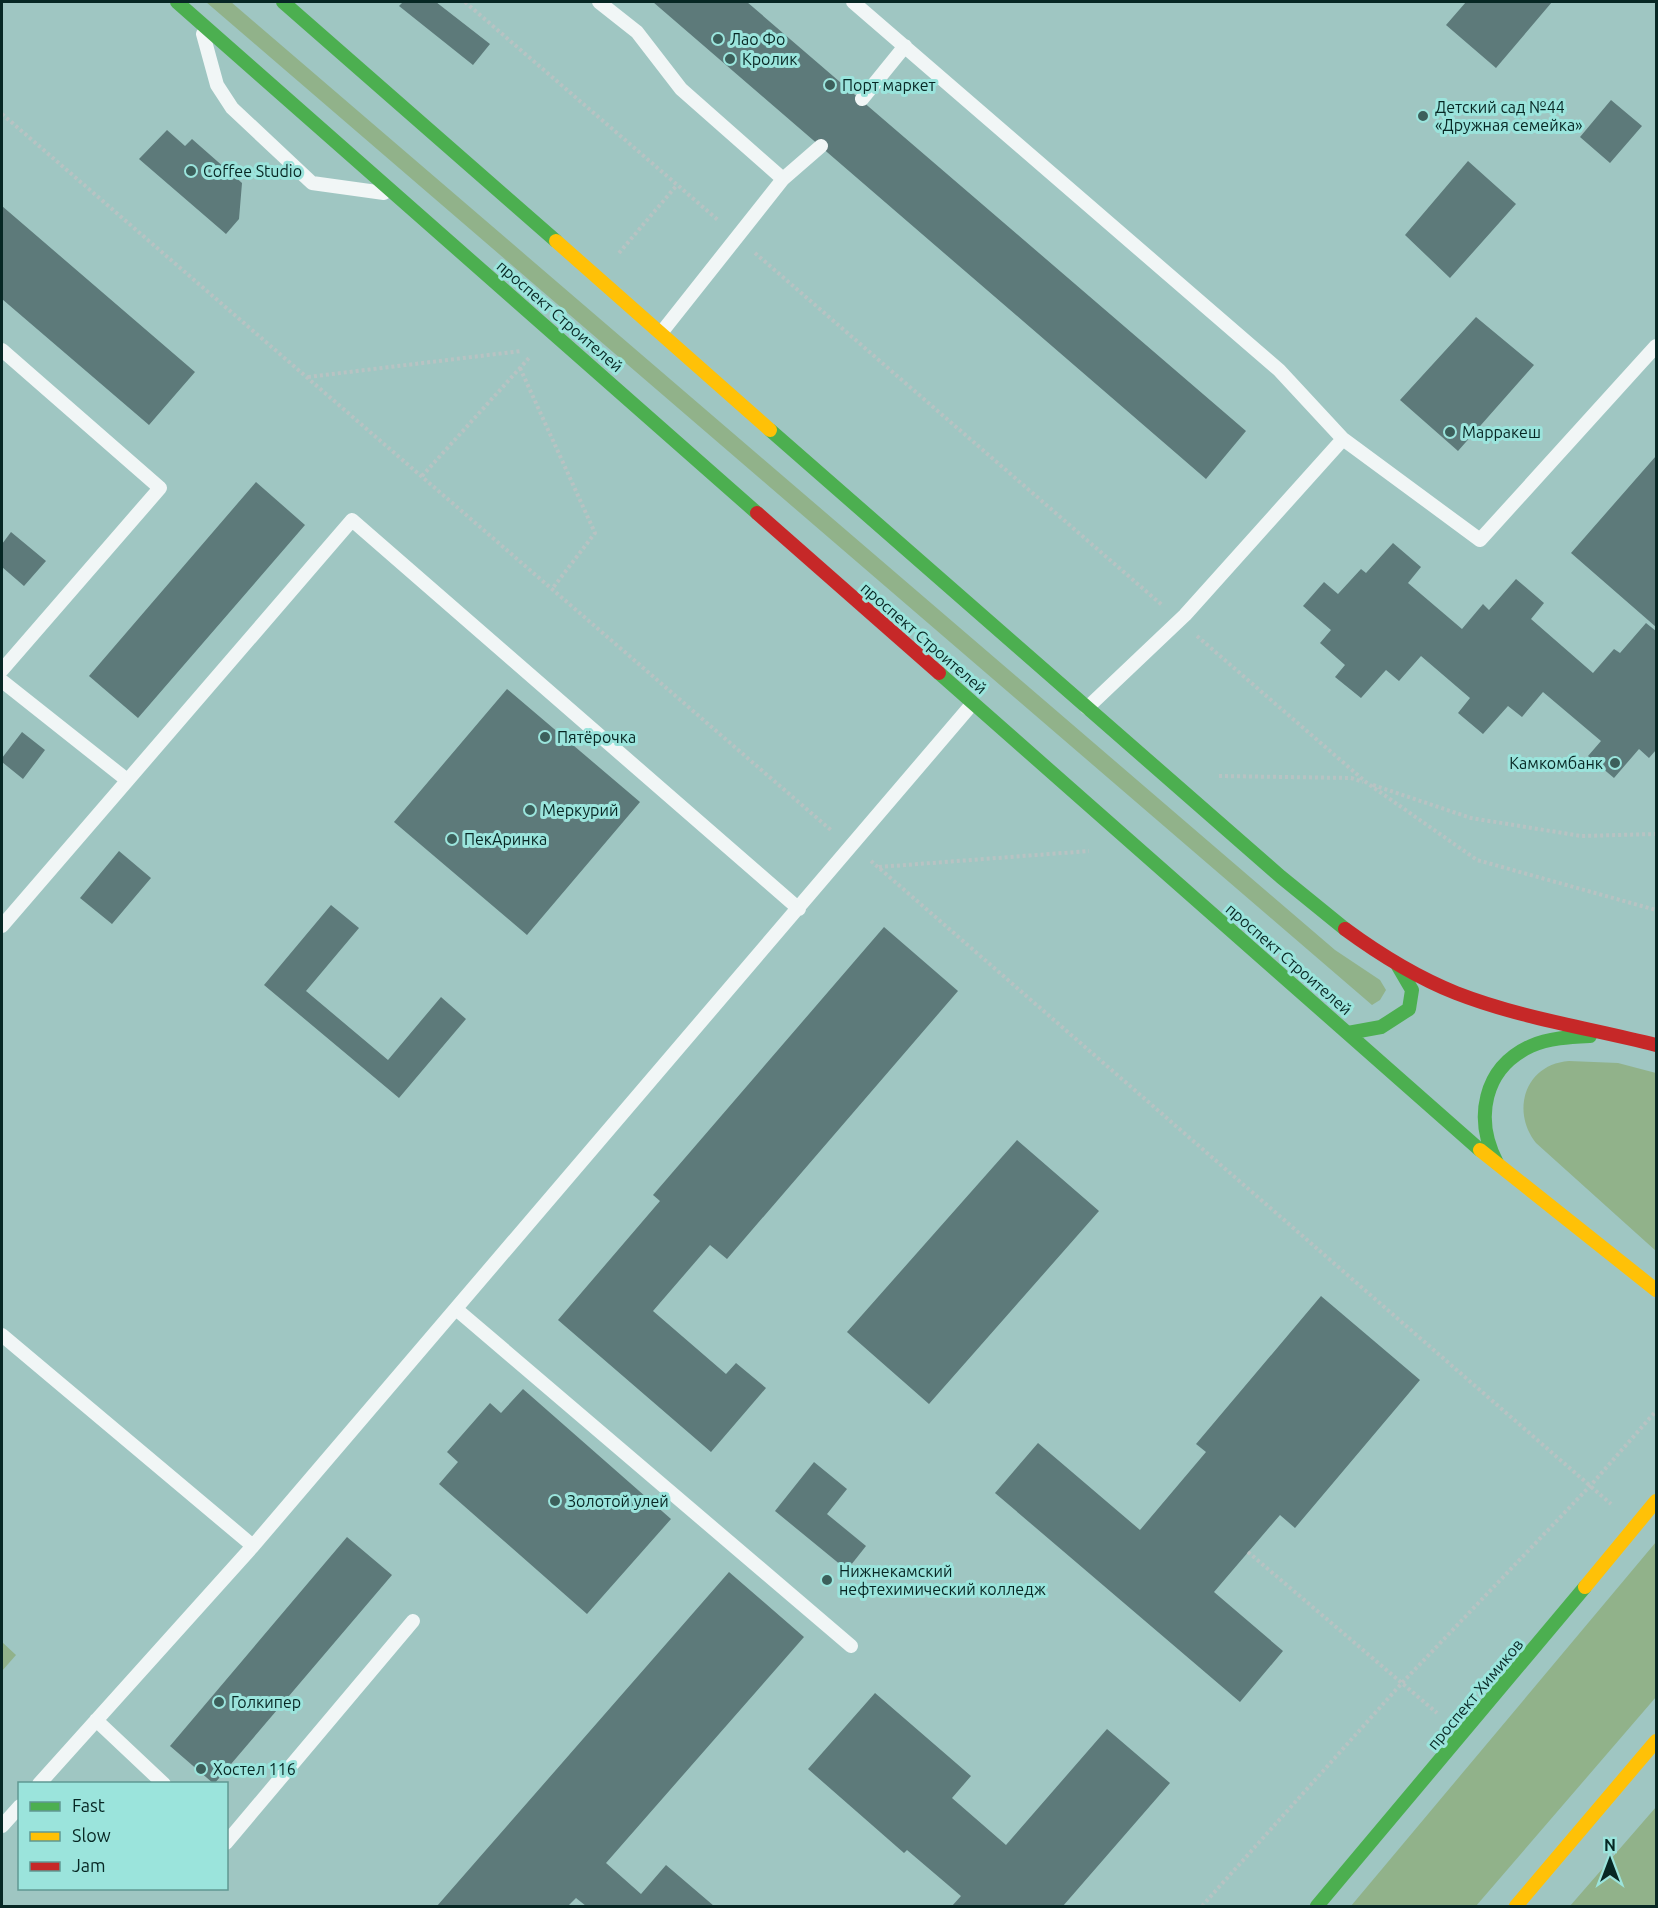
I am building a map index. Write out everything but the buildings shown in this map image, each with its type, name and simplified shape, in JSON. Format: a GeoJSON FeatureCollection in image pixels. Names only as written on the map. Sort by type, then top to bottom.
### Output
{"type":"FeatureCollection","features":[{"type":"Feature","properties":{"kind":"main road","name":"проспект Строителей"},"geometry":{"type":"LineString","coordinates":[[177,2],[1504,1171],[1656,1290]]}},
{"type":"Feature","properties":{"kind":"main road"},"geometry":{"type":"LineString","coordinates":[[283,2],[1087,708],[1315,904],[1398,966],[1454,993],[1515,1011],[1656,1045]]}},
{"type":"Feature","properties":{"kind":"main road"},"geometry":{"type":"LineString","coordinates":[[1348,1033],[1371,1031],[1395,1022],[1409,1009],[1412,990],[1398,966]]}},
{"type":"Feature","properties":{"kind":"main road"},"geometry":{"type":"LineString","coordinates":[[1504,1171],[1489,1147],[1483,1117],[1489,1088],[1500,1068],[1517,1053],[1553,1039],[1616,1034]]}},
{"type":"Feature","properties":{"kind":"main road","name":"проспект Химиков"},"geometry":{"type":"LineString","coordinates":[[1317,1906],[1463,1735],[1656,1501]]}},
{"type":"Feature","properties":{"kind":"main road"},"geometry":{"type":"LineString","coordinates":[[1516,1906],[1656,1741]]}},
{"type":"Feature","properties":{"kind":"lane"},"geometry":{"type":"LineString","coordinates":[[599,2],[637,32],[681,89],[783,179]]}},
{"type":"Feature","properties":{"kind":"lane"},"geometry":{"type":"LineString","coordinates":[[853,2],[1279,370],[1343,439],[1480,540],[1656,346]]}},
{"type":"Feature","properties":{"kind":"lane"},"geometry":{"type":"LineString","coordinates":[[199,20],[217,85],[232,108],[312,183],[398,195]]}},
{"type":"Feature","properties":{"kind":"lane"},"geometry":{"type":"LineString","coordinates":[[862,99],[904,46]]}},
{"type":"Feature","properties":{"kind":"lane"},"geometry":{"type":"LineString","coordinates":[[661,333],[783,179],[821,146]]}},
{"type":"Feature","properties":{"kind":"lane"},"geometry":{"type":"LineString","coordinates":[[2,350],[160,488],[2,669]]}},
{"type":"Feature","properties":{"kind":"lane"},"geometry":{"type":"LineString","coordinates":[[1087,708],[1178,619],[1185,615],[1343,439]]}},
{"type":"Feature","properties":{"kind":"lane"},"geometry":{"type":"LineString","coordinates":[[2,926],[352,520],[799,909]]}},
{"type":"Feature","properties":{"kind":"lane"},"geometry":{"type":"LineString","coordinates":[[2,681],[127,780]]}},
{"type":"Feature","properties":{"kind":"lane"},"geometry":{"type":"LineString","coordinates":[[41,1782],[253,1546],[973,703]]}},
{"type":"Feature","properties":{"kind":"lane"},"geometry":{"type":"LineString","coordinates":[[456,1309],[851,1646]]}},
{"type":"Feature","properties":{"kind":"lane"},"geometry":{"type":"LineString","coordinates":[[2,1335],[253,1546]]}},
{"type":"Feature","properties":{"kind":"lane"},"geometry":{"type":"LineString","coordinates":[[228,1841],[413,1621]]}},
{"type":"Feature","properties":{"kind":"lane"},"geometry":{"type":"LineString","coordinates":[[96,1720],[162,1782]]}},
{"type":"Feature","properties":{"kind":"lane"},"geometry":{"type":"LineString","coordinates":[[2,1826],[18,1808]]}},
{"type":"Feature","properties":{"kind":"path"},"geometry":{"type":"LineString","coordinates":[[465,2],[1367,783],[1477,860],[1656,910]]}},
{"type":"Feature","properties":{"kind":"path"},"geometry":{"type":"LineString","coordinates":[[2,114],[851,847],[879,867],[1591,1485]]}},
{"type":"Feature","properties":{"kind":"path"},"geometry":{"type":"LineString","coordinates":[[618,255],[677,185]]}},
{"type":"Feature","properties":{"kind":"path"},"geometry":{"type":"LineString","coordinates":[[307,377],[526,350]]}},
{"type":"Feature","properties":{"kind":"path"},"geometry":{"type":"LineString","coordinates":[[422,476],[532,355]]}},
{"type":"Feature","properties":{"kind":"path"},"geometry":{"type":"LineString","coordinates":[[520,368],[596,533],[552,589]]}},
{"type":"Feature","properties":{"kind":"path"},"geometry":{"type":"LineString","coordinates":[[1202,1906],[1402,1683],[1591,1485],[1656,1411]]}},
{"type":"Feature","properties":{"kind":"path"},"geometry":{"type":"LineString","coordinates":[[1248,1552],[1463,1735]]}},
{"type":"Feature","properties":{"kind":"green space"},"geometry":{"type":"Polygon","coordinates":[[[206,2],[231,2],[1335,950],[1380,980],[1386,990],[1380,1000],[1372,1005],[206,2]]]}},
{"type":"Feature","properties":{"kind":"green space"},"geometry":{"type":"Polygon","coordinates":[[[1569,1061],[1618,1063],[1656,1073],[1656,1251],[1536,1143],[1528,1130],[1524,1117],[1524,1103],[1533,1080],[1542,1070],[1554,1064],[1569,1061]]]}},
{"type":"Feature","properties":{"kind":"green space"},"geometry":{"type":"Polygon","coordinates":[[[1656,1542],[1656,1697],[1476,1906],[1351,1906],[1656,1542]]]}},
{"type":"Feature","properties":{"kind":"green space"},"geometry":{"type":"Polygon","coordinates":[[[2,1642],[16,1655],[2,1671],[2,1642]]]}},
{"type":"Feature","properties":{"kind":"green space"},"geometry":{"type":"Polygon","coordinates":[[[1656,1807],[1656,1906],[1570,1906],[1656,1807]]]}},
{"type":"Feature","properties":{"kind":"traffic: fast"},"geometry":{"type":"LineString","coordinates":[[177,2],[757,513]]}},
{"type":"Feature","properties":{"kind":"traffic: fast"},"geometry":{"type":"LineString","coordinates":[[283,2],[556,241]]}},
{"type":"Feature","properties":{"kind":"traffic: fast"},"geometry":{"type":"LineString","coordinates":[[770,430],[1281,877],[1345,929]]}},
{"type":"Feature","properties":{"kind":"traffic: fast"},"geometry":{"type":"LineString","coordinates":[[939,673],[1480,1150]]}},
{"type":"Feature","properties":{"kind":"traffic: fast"},"geometry":{"type":"LineString","coordinates":[[1348,1033],[1381,1027],[1409,1009],[1412,990],[1398,966]]}},
{"type":"Feature","properties":{"kind":"traffic: fast"},"geometry":{"type":"LineString","coordinates":[[1497,1163],[1490,1146],[1485,1112],[1487,1096],[1502,1067],[1515,1056],[1538,1043],[1560,1038],[1590,1036]]}},
{"type":"Feature","properties":{"kind":"traffic: fast"},"geometry":{"type":"LineString","coordinates":[[1317,1906],[1585,1587]]}},
{"type":"Feature","properties":{"kind":"traffic: slow"},"geometry":{"type":"LineString","coordinates":[[556,241],[770,430]]}},
{"type":"Feature","properties":{"kind":"traffic: slow"},"geometry":{"type":"LineString","coordinates":[[1480,1150],[1656,1290]]}},
{"type":"Feature","properties":{"kind":"traffic: slow"},"geometry":{"type":"LineString","coordinates":[[1585,1587],[1656,1501]]}},
{"type":"Feature","properties":{"kind":"traffic: slow"},"geometry":{"type":"LineString","coordinates":[[1516,1906],[1656,1741]]}},
{"type":"Feature","properties":{"kind":"traffic: jam"},"geometry":{"type":"LineString","coordinates":[[757,513],[939,673]]}},
{"type":"Feature","properties":{"kind":"traffic: jam"},"geometry":{"type":"LineString","coordinates":[[1345,929],[1427,980],[1480,1002],[1656,1045]]}},
{"type":"Feature","properties":{"kind":"place","name":"Лао Фо"},"geometry":{"type":"Point","coordinates":[718,39]}},
{"type":"Feature","properties":{"kind":"place","name":"Кролик"},"geometry":{"type":"Point","coordinates":[730,59]}},
{"type":"Feature","properties":{"kind":"place","name":"Порт маркет"},"geometry":{"type":"Point","coordinates":[830,85]}},
{"type":"Feature","properties":{"kind":"place","name":"Детский сад №44 «Дружная семейка»"},"geometry":{"type":"Point","coordinates":[1423,116]}},
{"type":"Feature","properties":{"kind":"place","name":"Coffee Studio"},"geometry":{"type":"Point","coordinates":[191,171]}},
{"type":"Feature","properties":{"kind":"place","name":"Марракеш"},"geometry":{"type":"Point","coordinates":[1450,432]}},
{"type":"Feature","properties":{"kind":"place","name":"Пятёрочка"},"geometry":{"type":"Point","coordinates":[545,737]}},
{"type":"Feature","properties":{"kind":"place","name":"Камкомбанк"},"geometry":{"type":"Point","coordinates":[1615,763]}},
{"type":"Feature","properties":{"kind":"place","name":"Меркурий"},"geometry":{"type":"Point","coordinates":[530,810]}},
{"type":"Feature","properties":{"kind":"place","name":"ПекАринка"},"geometry":{"type":"Point","coordinates":[452,839]}},
{"type":"Feature","properties":{"kind":"place","name":"Золотой улей"},"geometry":{"type":"Point","coordinates":[555,1501]}},
{"type":"Feature","properties":{"kind":"place","name":"Нижнекамский нефтехимический колледж"},"geometry":{"type":"Point","coordinates":[827,1580]}},
{"type":"Feature","properties":{"kind":"place","name":"Голкипер"},"geometry":{"type":"Point","coordinates":[219,1702]}},
{"type":"Feature","properties":{"kind":"place","name":"Хостел 116"},"geometry":{"type":"Point","coordinates":[201,1769]}}]}
